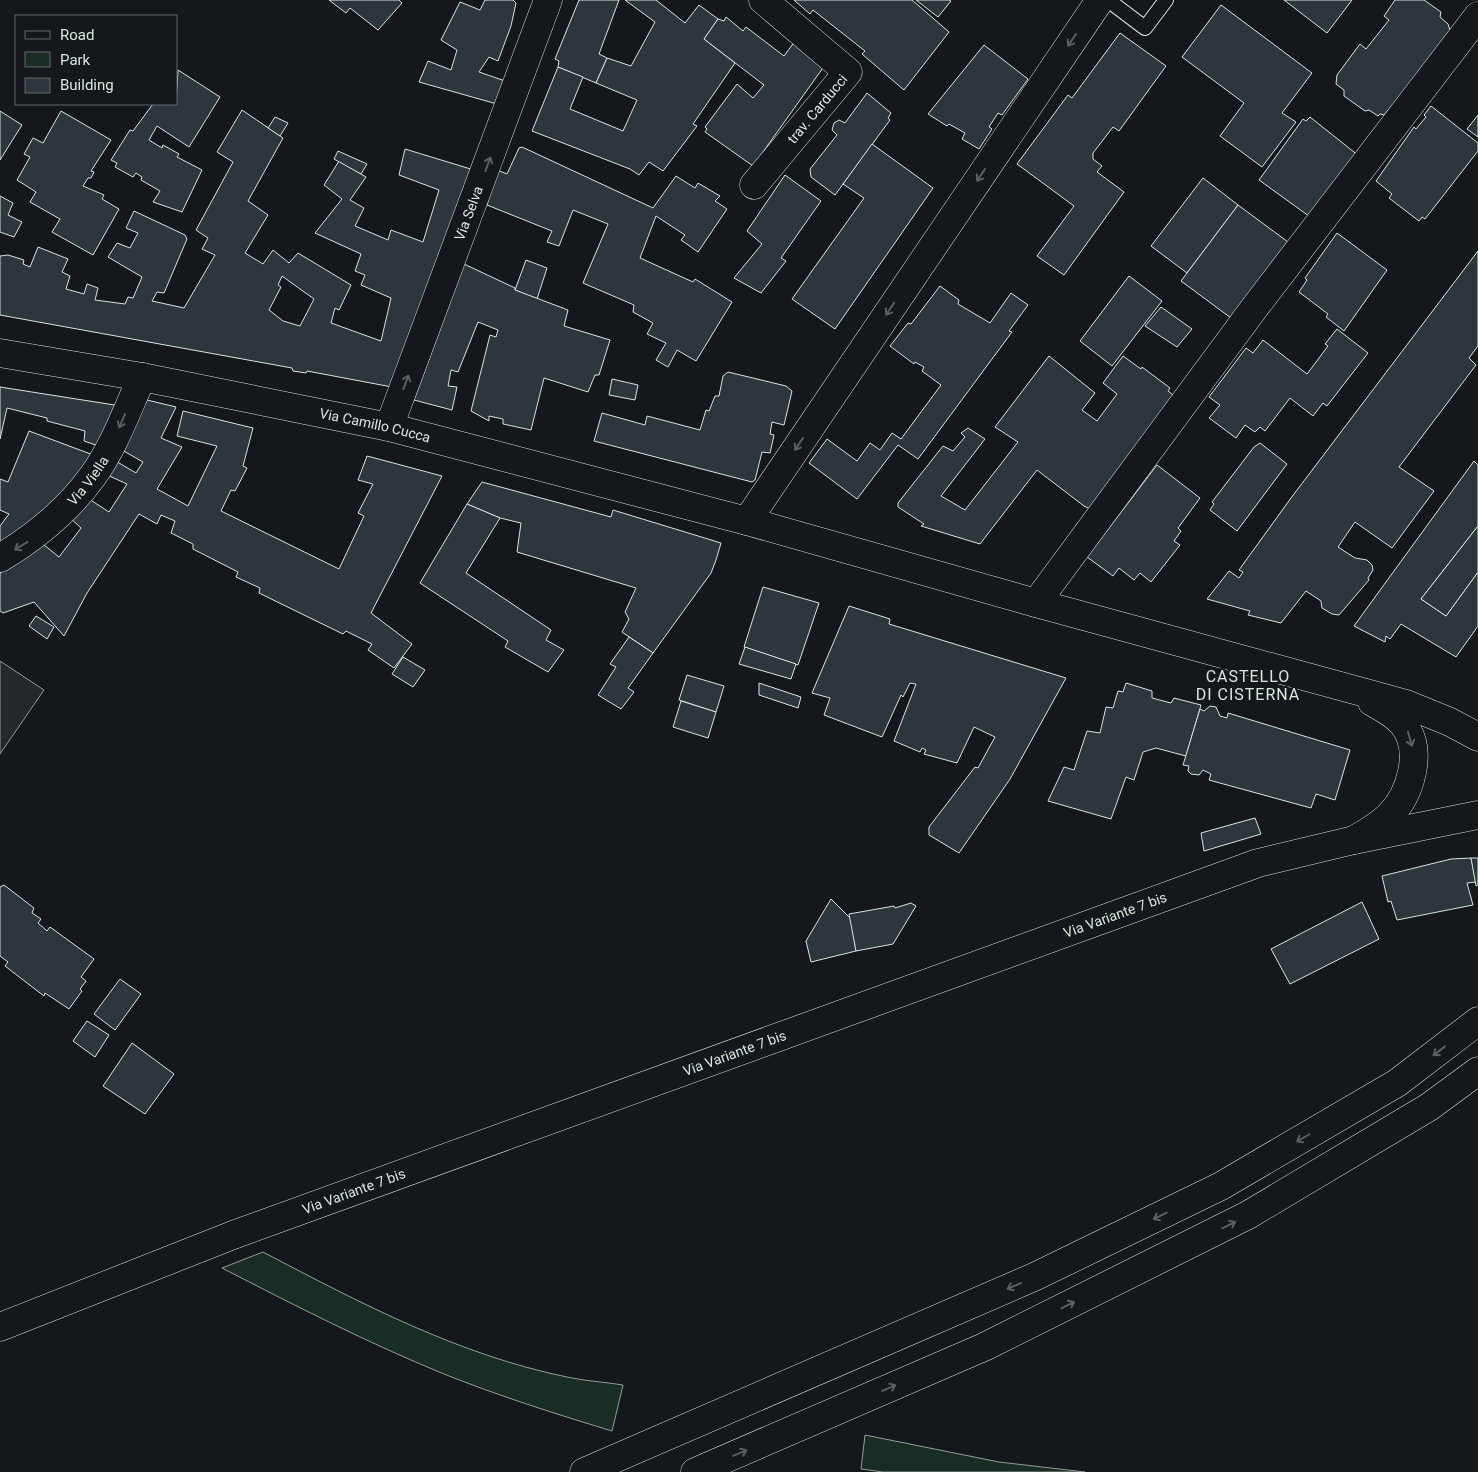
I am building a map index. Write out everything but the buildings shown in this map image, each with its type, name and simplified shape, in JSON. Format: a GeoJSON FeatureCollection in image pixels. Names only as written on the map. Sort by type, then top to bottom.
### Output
{"type":"FeatureCollection","features":[{"type":"Feature","properties":{"kind":"main road","name":"trav. Carducci"},"geometry":{"type":"LineString","coordinates":[[754,185],[848,72],[763,0]]}},
{"type":"Feature","properties":{"kind":"main road"},"geometry":{"type":"LineString","coordinates":[[747,520],[1100,0]]}},
{"type":"Feature","properties":{"kind":"main road","name":"Via Selva"},"geometry":{"type":"LineString","coordinates":[[389,428],[488,166],[537,5]]}},
{"type":"Feature","properties":{"kind":"main road"},"geometry":{"type":"LineString","coordinates":[[1036,603],[1255,308],[1478,16]]}},
{"type":"Feature","properties":{"kind":"main road","name":"Via Camillo Cucca"},"geometry":{"type":"LineString","coordinates":[[0,353],[142,377],[389,428],[747,520],[1036,603],[1346,688]]}},
{"type":"Feature","properties":{"kind":"main road","name":"Via Viella"},"geometry":{"type":"LineString","coordinates":[[0,558],[30,540],[92,477],[113,442],[142,377]]}},
{"type":"Feature","properties":{"kind":"main road"},"geometry":{"type":"LineString","coordinates":[[1346,688],[1406,704],[1450,722],[1478,737]]}},
{"type":"Feature","properties":{"kind":"main road"},"geometry":{"type":"LineString","coordinates":[[1346,688],[1391,713],[1403,724],[1408,732],[1413,754],[1411,778],[1397,806],[1382,822],[1354,840]]}},
{"type":"Feature","properties":{"kind":"main road","name":"Via Variante 7 bis"},"geometry":{"type":"LineString","coordinates":[[0,1327],[233,1234],[1258,863],[1354,840],[1478,815]]}},
{"type":"Feature","properties":{"kind":"main road"},"geometry":{"type":"LineString","coordinates":[[584,1472],[1034,1277],[1221,1186],[1397,1083],[1478,1021]]}},
{"type":"Feature","properties":{"kind":"main road"},"geometry":{"type":"LineString","coordinates":[[695,1472],[984,1347],[1248,1215],[1429,1107],[1478,1071]]}},
{"type":"Feature","properties":{"kind":"lane"},"geometry":{"type":"LineString","coordinates":[[1108,0],[1145,28],[1166,0]]}},
{"type":"Feature","properties":{"kind":"green space"},"geometry":{"type":"Polygon","coordinates":[[[263,1252],[373,1308],[449,1341],[527,1367],[574,1378],[623,1385],[612,1431],[486,1390],[444,1374],[359,1337],[222,1268],[263,1252]]]}},
{"type":"Feature","properties":{"kind":"green space"},"geometry":{"type":"Polygon","coordinates":[[[865,1435],[999,1462],[1085,1472],[883,1472],[861,1469],[865,1435]]]}},
{"type":"Feature","properties":{"kind":"shaded area"},"geometry":{"type":"Polygon","coordinates":[[[0,661],[44,690],[0,754],[0,661]]]}},
{"type":"Feature","properties":{"kind":"district","name":"CASTELLO DI CISTERNA"},"geometry":{"type":"Point","coordinates":[1248,685]}}]}
